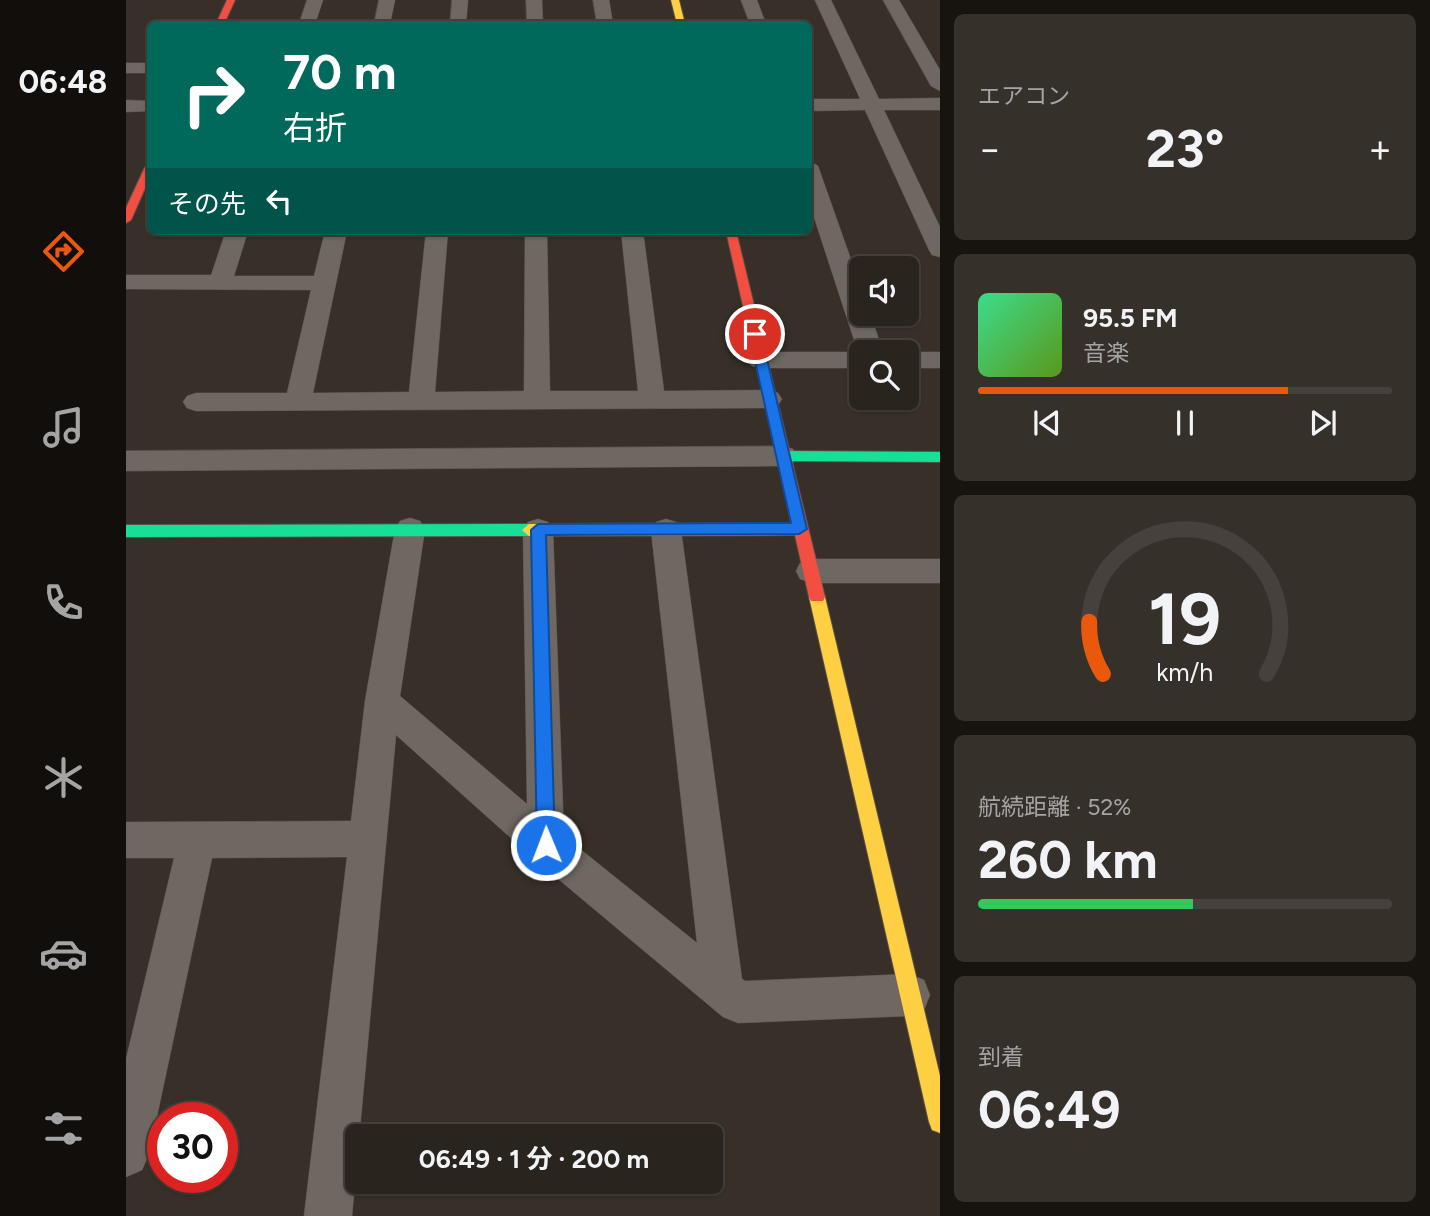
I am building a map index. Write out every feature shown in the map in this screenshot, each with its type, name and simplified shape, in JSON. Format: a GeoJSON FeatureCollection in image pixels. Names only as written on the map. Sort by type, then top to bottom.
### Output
{"type":"FeatureCollection","features":[{"type":"Feature","properties":{"kind":"street"},"geometry":{"type":"LineString","coordinates":[[221,21],[231,0]]}},
{"type":"Feature","properties":{"kind":"street"},"geometry":{"type":"LineString","coordinates":[[308,21],[315,0]]}},
{"type":"Feature","properties":{"kind":"street"},"geometry":{"type":"LineString","coordinates":[[383,21],[387,0]]}},
{"type":"Feature","properties":{"kind":"street"},"geometry":{"type":"LineString","coordinates":[[458,21],[460,0]]}},
{"type":"Feature","properties":{"kind":"street"},"geometry":{"type":"LineString","coordinates":[[534,0],[535,21]]}},
{"type":"Feature","properties":{"kind":"street"},"geometry":{"type":"LineString","coordinates":[[601,0],[604,21]]}},
{"type":"Feature","properties":{"kind":"street"},"geometry":{"type":"LineString","coordinates":[[675,0],[680,21]]}},
{"type":"Feature","properties":{"kind":"street"},"geometry":{"type":"LineString","coordinates":[[749,0],[757,21]]}},
{"type":"Feature","properties":{"kind":"street"},"geometry":{"type":"LineString","coordinates":[[823,0],[940,250]]}},
{"type":"Feature","properties":{"kind":"street"},"geometry":{"type":"LineString","coordinates":[[891,0],[940,86]]}},
{"type":"Feature","properties":{"kind":"street"},"geometry":{"type":"LineString","coordinates":[[126,68],[147,68]]}},
{"type":"Feature","properties":{"kind":"street"},"geometry":{"type":"LineString","coordinates":[[812,104],[940,104]]}},
{"type":"Feature","properties":{"kind":"street"},"geometry":{"type":"LineString","coordinates":[[126,106],[147,106]]}},
{"type":"Feature","properties":{"kind":"street"},"geometry":{"type":"LineString","coordinates":[[126,220],[147,174]]}},
{"type":"Feature","properties":{"kind":"street"},"geometry":{"type":"LineString","coordinates":[[812,178],[867,340]]}},
{"type":"Feature","properties":{"kind":"street"},"geometry":{"type":"LineString","coordinates":[[220,282],[236,235]]}},
{"type":"Feature","properties":{"kind":"street"},"geometry":{"type":"LineString","coordinates":[[298,401],[335,235]]}},
{"type":"Feature","properties":{"kind":"street"},"geometry":{"type":"LineString","coordinates":[[421,401],[437,235]]}},
{"type":"Feature","properties":{"kind":"street"},"geometry":{"type":"LineString","coordinates":[[536,235],[537,400]]}},
{"type":"Feature","properties":{"kind":"street"},"geometry":{"type":"LineString","coordinates":[[632,235],[652,400]]}},
{"type":"Feature","properties":{"kind":"street"},"geometry":{"type":"LineString","coordinates":[[731,235],[940,1122]]}},
{"type":"Feature","properties":{"kind":"street"},"geometry":{"type":"LineString","coordinates":[[126,282],[325,283]]}},
{"type":"Feature","properties":{"kind":"street"},"geometry":{"type":"LineString","coordinates":[[761,360],[849,360]]}},
{"type":"Feature","properties":{"kind":"street"},"geometry":{"type":"LineString","coordinates":[[919,360],[940,360]]}},
{"type":"Feature","properties":{"kind":"street"},"geometry":{"type":"LineString","coordinates":[[196,402],[769,399]]}},
{"type":"Feature","properties":{"kind":"street"},"geometry":{"type":"LineString","coordinates":[[126,461],[940,457]]}},
{"type":"Feature","properties":{"kind":"street"},"geometry":{"type":"LineString","coordinates":[[328,1216],[382,701],[410,529]]}},
{"type":"Feature","properties":{"kind":"street"},"geometry":{"type":"LineString","coordinates":[[126,531],[799,529]]}},
{"type":"Feature","properties":{"kind":"street"},"geometry":{"type":"LineString","coordinates":[[538,530],[546,845]]}},
{"type":"Feature","properties":{"kind":"street"},"geometry":{"type":"LineString","coordinates":[[666,530],[723,990]]}},
{"type":"Feature","properties":{"kind":"street"},"geometry":{"type":"LineString","coordinates":[[811,570],[940,571]]}},
{"type":"Feature","properties":{"kind":"street"},"geometry":{"type":"LineString","coordinates":[[382,701],[546,845],[738,1002],[909,995]]}},
{"type":"Feature","properties":{"kind":"street"},"geometry":{"type":"LineString","coordinates":[[126,840],[369,839]]}},
{"type":"Feature","properties":{"kind":"street"},"geometry":{"type":"LineString","coordinates":[[126,1154],[197,840]]}},
{"type":"Feature","properties":{"kind":"traffic: fast"},"geometry":{"type":"LineString","coordinates":[[783,456],[940,457]]}},
{"type":"Feature","properties":{"kind":"traffic: fast"},"geometry":{"type":"LineString","coordinates":[[126,531],[529,530]]}},
{"type":"Feature","properties":{"kind":"traffic: slow"},"geometry":{"type":"LineString","coordinates":[[675,0],[680,21]]}},
{"type":"Feature","properties":{"kind":"traffic: slow"},"geometry":{"type":"LineString","coordinates":[[529,530],[799,529]]}},
{"type":"Feature","properties":{"kind":"traffic: slow"},"geometry":{"type":"LineString","coordinates":[[817,597],[940,1122]]}},
{"type":"Feature","properties":{"kind":"traffic: jam"},"geometry":{"type":"LineString","coordinates":[[221,21],[231,0]]}},
{"type":"Feature","properties":{"kind":"traffic: jam"},"geometry":{"type":"LineString","coordinates":[[126,220],[147,174]]}},
{"type":"Feature","properties":{"kind":"traffic: jam"},"geometry":{"type":"LineString","coordinates":[[732,235],[817,597]]}},
{"type":"Feature","properties":{"kind":"route"},"geometry":{"type":"LineString","coordinates":[[546,845],[538,530],[799,529],[755,334]]}}]}
